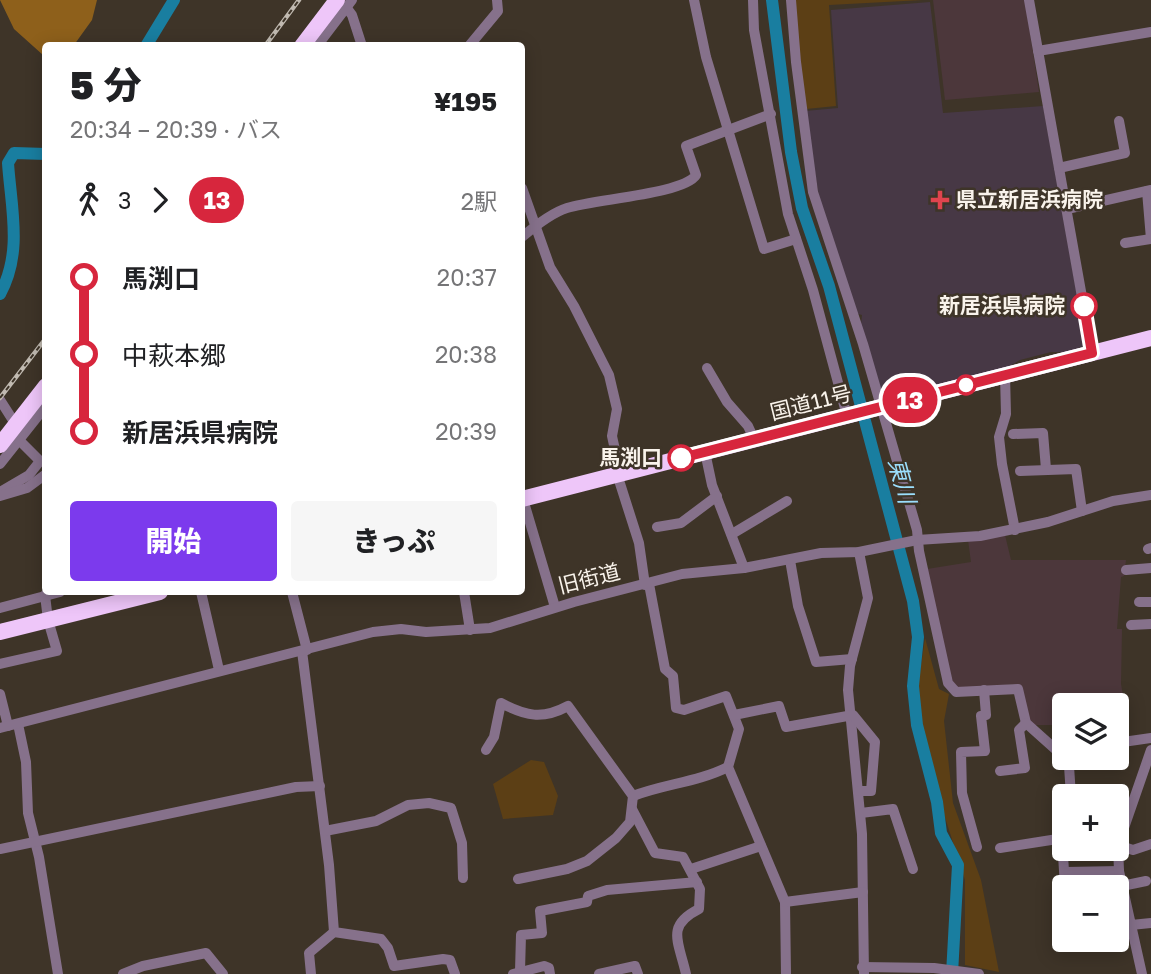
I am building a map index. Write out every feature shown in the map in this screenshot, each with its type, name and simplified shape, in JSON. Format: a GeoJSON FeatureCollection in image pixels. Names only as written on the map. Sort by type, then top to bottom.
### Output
{"type":"FeatureCollection","features":[{"type":"Feature","properties":{"kind":"highway"},"geometry":{"type":"LineString","coordinates":[[306,42],[345,2]]}},
{"type":"Feature","properties":{"kind":"highway","name":"国道11号"},"geometry":{"type":"LineString","coordinates":[[525,498],[1151,338]]}},
{"type":"Feature","properties":{"kind":"highway"},"geometry":{"type":"LineString","coordinates":[[0,445],[16,432],[42,392]]}},
{"type":"Feature","properties":{"kind":"highway"},"geometry":{"type":"LineString","coordinates":[[0,632],[48,620],[110,598],[135,595]]}},
{"type":"Feature","properties":{"kind":"street"},"geometry":{"type":"LineString","coordinates":[[472,42],[498,11],[497,0]]}},
{"type":"Feature","properties":{"kind":"street"},"geometry":{"type":"LineString","coordinates":[[694,0],[704,46],[764,249],[796,239]]}},
{"type":"Feature","properties":{"kind":"street"},"geometry":{"type":"LineString","coordinates":[[753,0],[754,30],[788,214],[850,415]]}},
{"type":"Feature","properties":{"kind":"street"},"geometry":{"type":"LineString","coordinates":[[791,0],[813,192],[915,541],[948,683],[956,692],[1017,689],[1026,723],[1052,747]]}},
{"type":"Feature","properties":{"kind":"street"},"geometry":{"type":"LineString","coordinates":[[1030,1],[1092,353]]}},
{"type":"Feature","properties":{"kind":"street"},"geometry":{"type":"LineString","coordinates":[[320,42],[345,2],[361,42]]}},
{"type":"Feature","properties":{"kind":"street"},"geometry":{"type":"LineString","coordinates":[[1038,51],[1151,32]]}},
{"type":"Feature","properties":{"kind":"street"},"geometry":{"type":"LineString","coordinates":[[525,235],[568,207],[656,190],[673,190],[696,175],[686,146],[771,114]]}},
{"type":"Feature","properties":{"kind":"street"},"geometry":{"type":"LineString","coordinates":[[1059,168],[1125,153],[1119,121]]}},
{"type":"Feature","properties":{"kind":"street"},"geometry":{"type":"LineString","coordinates":[[1067,209],[1149,190],[1151,239],[1125,243]]}},
{"type":"Feature","properties":{"kind":"street"},"geometry":{"type":"LineString","coordinates":[[525,197],[550,267],[574,306],[609,375],[617,409],[612,436],[618,474],[639,543],[665,669],[673,676],[676,708],[684,710],[726,696],[739,729],[729,767],[785,902],[786,974]]}},
{"type":"Feature","properties":{"kind":"street"},"geometry":{"type":"LineString","coordinates":[[707,368],[727,402],[748,426],[754,439]]}},
{"type":"Feature","properties":{"kind":"street"},"geometry":{"type":"LineString","coordinates":[[1004,375],[1006,414],[999,437],[1015,530]]}},
{"type":"Feature","properties":{"kind":"street"},"geometry":{"type":"LineString","coordinates":[[0,400],[16,432],[40,461],[38,467],[0,494]]}},
{"type":"Feature","properties":{"kind":"street"},"geometry":{"type":"LineString","coordinates":[[0,464],[16,432],[42,409]]}},
{"type":"Feature","properties":{"kind":"street"},"geometry":{"type":"LineString","coordinates":[[1013,434],[1043,433],[1046,469]]}},
{"type":"Feature","properties":{"kind":"street"},"geometry":{"type":"LineString","coordinates":[[705,452],[717,496],[744,568]]}},
{"type":"Feature","properties":{"kind":"street"},"geometry":{"type":"LineString","coordinates":[[1020,471],[1076,469],[1082,511]]}},
{"type":"Feature","properties":{"kind":"street"},"geometry":{"type":"LineString","coordinates":[[0,494],[27,488],[42,477]]}},
{"type":"Feature","properties":{"kind":"street","name":"旧街道"},"geometry":{"type":"LineString","coordinates":[[9,726],[373,632],[401,629],[426,632],[470,631],[490,628],[555,607],[682,575],[744,568],[821,553],[859,552],[915,541],[954,540],[1015,530],[1121,499],[1151,495]]}},
{"type":"Feature","properties":{"kind":"street"},"geometry":{"type":"LineString","coordinates":[[657,527],[681,523],[717,496]]}},
{"type":"Feature","properties":{"kind":"street"},"geometry":{"type":"LineString","coordinates":[[732,534],[787,501]]}},
{"type":"Feature","properties":{"kind":"street"},"geometry":{"type":"LineString","coordinates":[[525,509],[555,607]]}},
{"type":"Feature","properties":{"kind":"street"},"geometry":{"type":"LineString","coordinates":[[859,552],[868,598],[852,659],[849,715],[859,791],[863,971],[934,968],[974,973]]}},
{"type":"Feature","properties":{"kind":"street"},"geometry":{"type":"LineString","coordinates":[[790,560],[799,606],[816,662],[852,659]]}},
{"type":"Feature","properties":{"kind":"street"},"geometry":{"type":"LineString","coordinates":[[1126,570],[1151,568]]}},
{"type":"Feature","properties":{"kind":"street"},"geometry":{"type":"LineString","coordinates":[[0,608],[49,595]]}},
{"type":"Feature","properties":{"kind":"street"},"geometry":{"type":"LineString","coordinates":[[202,595],[219,670]]}},
{"type":"Feature","properties":{"kind":"street"},"geometry":{"type":"LineString","coordinates":[[293,595],[305,651],[334,932]]}},
{"type":"Feature","properties":{"kind":"street"},"geometry":{"type":"LineString","coordinates":[[464,595],[470,631]]}},
{"type":"Feature","properties":{"kind":"street"},"geometry":{"type":"LineString","coordinates":[[0,664],[57,651],[48,620],[45,596]]}},
{"type":"Feature","properties":{"kind":"street"},"geometry":{"type":"LineString","coordinates":[[1139,602],[1151,602]]}},
{"type":"Feature","properties":{"kind":"street"},"geometry":{"type":"LineString","coordinates":[[1131,625],[1151,624]]}},
{"type":"Feature","properties":{"kind":"street"},"geometry":{"type":"LineString","coordinates":[[977,847],[962,793],[961,752],[985,751],[981,716],[986,715],[984,690]]}},
{"type":"Feature","properties":{"kind":"street"},"geometry":{"type":"LineString","coordinates":[[0,694],[9,726],[26,762],[26,800],[58,974]]}},
{"type":"Feature","properties":{"kind":"street"},"geometry":{"type":"LineString","coordinates":[[486,750],[494,737],[501,704],[529,716],[551,715],[568,706],[633,796],[629,822],[616,838],[587,861],[567,870],[518,878]]}},
{"type":"Feature","properties":{"kind":"street"},"geometry":{"type":"LineString","coordinates":[[734,715],[779,706],[786,727],[853,715],[876,741],[871,791],[859,791]]}},
{"type":"Feature","properties":{"kind":"street"},"geometry":{"type":"LineString","coordinates":[[1000,771],[1025,768],[1019,730],[1026,723]]}},
{"type":"Feature","properties":{"kind":"street"},"geometry":{"type":"LineString","coordinates":[[1129,741],[1151,738]]}},
{"type":"Feature","properties":{"kind":"street"},"geometry":{"type":"LineString","coordinates":[[1129,803],[1151,750]]}},
{"type":"Feature","properties":{"kind":"street"},"geometry":{"type":"LineString","coordinates":[[633,796],[656,787],[710,776],[729,767]]}},
{"type":"Feature","properties":{"kind":"street"},"geometry":{"type":"LineString","coordinates":[[0,849],[296,787],[320,786]]}},
{"type":"Feature","properties":{"kind":"street"},"geometry":{"type":"LineString","coordinates":[[325,831],[376,821],[408,805],[429,803],[451,808],[462,843],[463,878]]}},
{"type":"Feature","properties":{"kind":"street"},"geometry":{"type":"LineString","coordinates":[[632,809],[655,853],[683,857],[700,889],[699,909],[681,918],[677,928],[686,972],[672,974]]}},
{"type":"Feature","properties":{"kind":"street"},"geometry":{"type":"LineString","coordinates":[[860,813],[893,809],[913,869]]}},
{"type":"Feature","properties":{"kind":"street"},"geometry":{"type":"LineString","coordinates":[[1000,848],[1052,840]]}},
{"type":"Feature","properties":{"kind":"street"},"geometry":{"type":"LineString","coordinates":[[1129,848],[1133,850],[1151,844]]}},
{"type":"Feature","properties":{"kind":"street"},"geometry":{"type":"LineString","coordinates":[[691,869],[761,846]]}},
{"type":"Feature","properties":{"kind":"street"},"geometry":{"type":"LineString","coordinates":[[1065,861],[1066,875]]}},
{"type":"Feature","properties":{"kind":"street"},"geometry":{"type":"LineString","coordinates":[[1118,861],[1120,875]]}},
{"type":"Feature","properties":{"kind":"street"},"geometry":{"type":"LineString","coordinates":[[1066,872],[1119,871]]}},
{"type":"Feature","properties":{"kind":"street"},"geometry":{"type":"LineString","coordinates":[[1129,885],[1146,881]]}},
{"type":"Feature","properties":{"kind":"street"},"geometry":{"type":"LineString","coordinates":[[550,974],[549,968],[544,966],[517,972],[521,935],[542,933],[540,911],[587,902],[588,896],[607,890],[697,882]]}},
{"type":"Feature","properties":{"kind":"street"},"geometry":{"type":"LineString","coordinates":[[785,902],[863,892]]}},
{"type":"Feature","properties":{"kind":"street"},"geometry":{"type":"LineString","coordinates":[[1129,917],[1142,974]]}},
{"type":"Feature","properties":{"kind":"street"},"geometry":{"type":"LineString","coordinates":[[1131,926],[1151,923]]}},
{"type":"Feature","properties":{"kind":"street"},"geometry":{"type":"LineString","coordinates":[[311,974],[309,953],[334,932],[381,939],[388,948],[393,970],[443,959],[450,960],[455,974]]}},
{"type":"Feature","properties":{"kind":"street"},"geometry":{"type":"LineString","coordinates":[[123,974],[143,966],[206,953],[223,974]]}},
{"type":"Feature","properties":{"kind":"street"},"geometry":{"type":"LineString","coordinates":[[599,974],[635,966],[638,974]]}},
{"type":"Feature","properties":{"kind":"shaded area"},"geometry":{"type":"Polygon","coordinates":[[[0,0],[97,0],[92,20],[76,42],[42,42],[42,54],[14,29],[0,0]]]}},
{"type":"Feature","properties":{"kind":"shaded area"},"geometry":{"type":"Polygon","coordinates":[[[793,0],[923,0],[829,5],[836,106],[806,109],[793,0]]]}},
{"type":"Feature","properties":{"kind":"shaded area"},"geometry":{"type":"Polygon","coordinates":[[[933,0],[1025,0],[1039,92],[945,100],[933,0]]]}},
{"type":"Feature","properties":{"kind":"shaded area","name":"県立新居浜病院"},"geometry":{"type":"Polygon","coordinates":[[[930,2],[943,113],[1043,106],[1086,345],[1068,352],[1051,352],[1020,360],[1006,368],[883,399],[861,325],[862,315],[855,313],[820,203],[805,111],[838,108],[831,10],[930,2]]]}},
{"type":"Feature","properties":{"kind":"shaded area"},"geometry":{"type":"Polygon","coordinates":[[[1005,535],[1011,560],[1126,560],[1124,576],[1121,577],[1117,629],[1122,629],[1123,693],[1052,693],[1052,725],[1030,725],[1014,684],[963,690],[952,684],[927,569],[971,562],[968,540],[1005,535]]]}},
{"type":"Feature","properties":{"kind":"shaded area"},"geometry":{"type":"Polygon","coordinates":[[[925,638],[939,689],[949,694],[944,721],[953,803],[981,880],[999,972],[965,965],[965,880],[934,783],[922,723],[918,686],[925,638]]]}},
{"type":"Feature","properties":{"kind":"shaded area"},"geometry":{"type":"Polygon","coordinates":[[[531,760],[544,762],[558,796],[553,815],[503,819],[493,784],[531,760]]]}},
{"type":"Feature","properties":{"kind":"waterway"},"geometry":{"type":"LineString","coordinates":[[148,42],[174,0]]}},
{"type":"Feature","properties":{"kind":"waterway","name":"東川"},"geometry":{"type":"LineString","coordinates":[[772,0],[791,152],[802,208],[829,286],[913,601],[918,637],[913,686],[917,725],[937,802],[941,833],[958,865],[952,974]]}},
{"type":"Feature","properties":{"kind":"waterway"},"geometry":{"type":"LineString","coordinates":[[0,294],[11,262],[14,230],[8,163],[14,153],[42,154]]}},
{"type":"Feature","properties":{"kind":"railway"},"geometry":{"type":"LineString","coordinates":[[268,42],[299,0]]}},
{"type":"Feature","properties":{"kind":"railway"},"geometry":{"type":"LineString","coordinates":[[0,398],[42,343]]}},
{"type":"Feature","properties":{"kind":"bus line","name":"13"},"geometry":{"type":"LineString","coordinates":[[681,458],[1092,353],[1084,306]]}},
{"type":"Feature","properties":{"kind":"place","name":"県立新居浜病院"},"geometry":{"type":"Point","coordinates":[940,200]}},
{"type":"Feature","properties":{"kind":"place","name":"新居浜県病院"},"geometry":{"type":"Point","coordinates":[1084,306]}},
{"type":"Feature","properties":{"kind":"place","name":"馬渕口"},"geometry":{"type":"Point","coordinates":[681,458]}}]}
